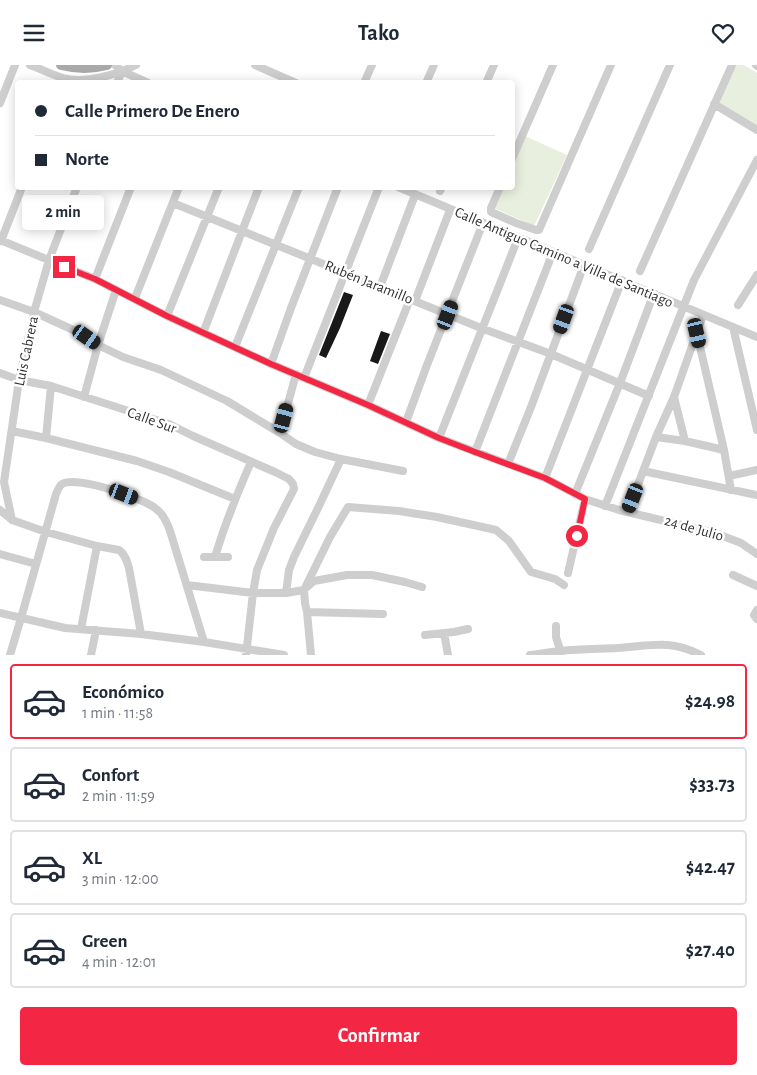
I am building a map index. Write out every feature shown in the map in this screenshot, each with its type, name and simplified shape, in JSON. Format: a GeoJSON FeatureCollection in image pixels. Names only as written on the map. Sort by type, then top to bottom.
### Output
{"type":"FeatureCollection","features":[{"type":"Feature","properties":{"kind":"main road"},"geometry":{"type":"LineString","coordinates":[[61,65],[73,68],[108,65]]}},
{"type":"Feature","properties":{"kind":"street"},"geometry":{"type":"LineString","coordinates":[[0,103],[15,65]]}},
{"type":"Feature","properties":{"kind":"street"},"geometry":{"type":"LineString","coordinates":[[30,65],[63,80],[92,79],[136,65]]}},
{"type":"Feature","properties":{"kind":"street"},"geometry":{"type":"LineString","coordinates":[[115,65],[122,71],[142,80]]}},
{"type":"Feature","properties":{"kind":"street"},"geometry":{"type":"LineString","coordinates":[[255,65],[289,80]]}},
{"type":"Feature","properties":{"kind":"street"},"geometry":{"type":"LineString","coordinates":[[365,80],[372,65]]}},
{"type":"Feature","properties":{"kind":"street"},"geometry":{"type":"LineString","coordinates":[[427,80],[434,65]]}},
{"type":"Feature","properties":{"kind":"street"},"geometry":{"type":"LineString","coordinates":[[487,80],[494,65]]}},
{"type":"Feature","properties":{"kind":"street"},"geometry":{"type":"LineString","coordinates":[[515,152],[553,65]]}},
{"type":"Feature","properties":{"kind":"street"},"geometry":{"type":"LineString","coordinates":[[499,190],[491,211],[492,213],[538,231],[540,229],[611,65]]}},
{"type":"Feature","properties":{"kind":"street"},"geometry":{"type":"LineString","coordinates":[[589,249],[670,65]]}},
{"type":"Feature","properties":{"kind":"street"},"geometry":{"type":"LineString","coordinates":[[640,271],[732,65]]}},
{"type":"Feature","properties":{"kind":"street"},"geometry":{"type":"LineString","coordinates":[[118,80],[122,71]]}},
{"type":"Feature","properties":{"kind":"street"},"geometry":{"type":"LineString","coordinates":[[714,104],[757,129]]}},
{"type":"Feature","properties":{"kind":"street"},"geometry":{"type":"LineString","coordinates":[[605,505],[694,280],[757,160]]}},
{"type":"Feature","properties":{"kind":"street"},"geometry":{"type":"LineString","coordinates":[[0,240],[21,190]]}},
{"type":"Feature","properties":{"kind":"street","name":"Luis Cabrera"},"geometry":{"type":"LineString","coordinates":[[12,519],[4,481],[19,380],[34,312],[49,260],[76,190]]}},
{"type":"Feature","properties":{"kind":"street"},"geometry":{"type":"LineString","coordinates":[[95,279],[130,190]]}},
{"type":"Feature","properties":{"kind":"street"},"geometry":{"type":"LineString","coordinates":[[135,298],[178,190]]}},
{"type":"Feature","properties":{"kind":"street"},"geometry":{"type":"LineString","coordinates":[[167,316],[219,190]]}},
{"type":"Feature","properties":{"kind":"street"},"geometry":{"type":"LineString","coordinates":[[203,333],[258,190]]}},
{"type":"Feature","properties":{"kind":"street"},"geometry":{"type":"LineString","coordinates":[[235,347],[298,190]]}},
{"type":"Feature","properties":{"kind":"street"},"geometry":{"type":"LineString","coordinates":[[271,364],[337,190]]}},
{"type":"Feature","properties":{"kind":"street"},"geometry":{"type":"LineString","coordinates":[[280,433],[300,376],[379,190]]}},
{"type":"Feature","properties":{"kind":"street","name":"Calle Antiguo Camino a Villa de Santiago"},"geometry":{"type":"LineString","coordinates":[[404,190],[757,337]]}},
{"type":"Feature","properties":{"kind":"street"},"geometry":{"type":"LineString","coordinates":[[380,287],[415,195]]}},
{"type":"Feature","properties":{"kind":"street","name":"Rubén Jaramillo"},"geometry":{"type":"LineString","coordinates":[[173,203],[448,315],[551,354],[649,396]]}},
{"type":"Feature","properties":{"kind":"street"},"geometry":{"type":"LineString","coordinates":[[368,405],[450,210]]}},
{"type":"Feature","properties":{"kind":"street"},"geometry":{"type":"LineString","coordinates":[[406,423],[483,223]]}},
{"type":"Feature","properties":{"kind":"street"},"geometry":{"type":"LineString","coordinates":[[439,438],[518,238]]}},
{"type":"Feature","properties":{"kind":"street","name":"24 de Julio"},"geometry":{"type":"LineString","coordinates":[[0,240],[95,279],[167,316],[271,364],[368,405],[439,438],[545,478],[585,499],[715,533],[741,543],[757,554]]}},
{"type":"Feature","properties":{"kind":"street"},"geometry":{"type":"LineString","coordinates":[[475,452],[553,252]]}},
{"type":"Feature","properties":{"kind":"street"},"geometry":{"type":"LineString","coordinates":[[508,464],[584,265]]}},
{"type":"Feature","properties":{"kind":"street"},"geometry":{"type":"LineString","coordinates":[[738,305],[757,275]]}},
{"type":"Feature","properties":{"kind":"street"},"geometry":{"type":"LineString","coordinates":[[545,478],[622,280]]}},
{"type":"Feature","properties":{"kind":"street"},"geometry":{"type":"LineString","coordinates":[[84,397],[116,290]]}},
{"type":"Feature","properties":{"kind":"street"},"geometry":{"type":"LineString","coordinates":[[575,494],[654,293]]}},
{"type":"Feature","properties":{"kind":"street"},"geometry":{"type":"LineString","coordinates":[[0,300],[34,312],[82,334],[98,345],[123,357],[176,376],[228,401],[296,444],[315,452],[341,459],[403,471]]}},
{"type":"Feature","properties":{"kind":"street"},"geometry":{"type":"LineString","coordinates":[[628,511],[656,437],[674,397],[703,315]]}},
{"type":"Feature","properties":{"kind":"street"},"geometry":{"type":"LineString","coordinates":[[733,327],[757,430]]}},
{"type":"Feature","properties":{"kind":"street"},"geometry":{"type":"LineString","coordinates":[[697,333],[724,450],[731,490]]}},
{"type":"Feature","properties":{"kind":"street","name":"Calle Sur"},"geometry":{"type":"LineString","coordinates":[[0,373],[19,380],[51,386],[169,425],[286,477],[292,482],[294,490],[274,528],[261,561],[253,593]]}},
{"type":"Feature","properties":{"kind":"street"},"geometry":{"type":"LineString","coordinates":[[46,438],[51,386]]}},
{"type":"Feature","properties":{"kind":"street"},"geometry":{"type":"LineString","coordinates":[[674,397],[685,441]]}},
{"type":"Feature","properties":{"kind":"street"},"geometry":{"type":"LineString","coordinates":[[12,431],[150,465],[235,499]]}},
{"type":"Feature","properties":{"kind":"street"},"geometry":{"type":"LineString","coordinates":[[656,437],[685,441],[724,450]]}},
{"type":"Feature","properties":{"kind":"street"},"geometry":{"type":"LineString","coordinates":[[286,593],[289,570],[294,557],[341,459]]}},
{"type":"Feature","properties":{"kind":"street"},"geometry":{"type":"LineString","coordinates":[[215,557],[235,499],[252,462]]}},
{"type":"Feature","properties":{"kind":"street"},"geometry":{"type":"LineString","coordinates":[[728,476],[757,470]]}},
{"type":"Feature","properties":{"kind":"street"},"geometry":{"type":"LineString","coordinates":[[643,471],[757,495]]}},
{"type":"Feature","properties":{"kind":"street"},"geometry":{"type":"LineString","coordinates":[[10,655],[22,619],[56,494],[60,486],[72,482],[93,484],[124,494],[155,507],[162,514],[169,528],[204,642]]}},
{"type":"Feature","properties":{"kind":"street"},"geometry":{"type":"LineString","coordinates":[[568,573],[585,499]]}},
{"type":"Feature","properties":{"kind":"street"},"geometry":{"type":"LineString","coordinates":[[311,655],[304,590],[330,537],[348,507],[399,511],[496,530],[509,541],[531,572],[555,579],[564,585]]}},
{"type":"Feature","properties":{"kind":"street"},"geometry":{"type":"LineString","coordinates":[[0,510],[12,519],[46,532],[119,550],[124,555],[129,568],[141,634]]}},
{"type":"Feature","properties":{"kind":"street"},"geometry":{"type":"LineString","coordinates":[[81,629],[97,546]]}},
{"type":"Feature","properties":{"kind":"street"},"geometry":{"type":"LineString","coordinates":[[0,554],[36,564]]}},
{"type":"Feature","properties":{"kind":"street"},"geometry":{"type":"LineString","coordinates":[[204,557],[228,557]]}},
{"type":"Feature","properties":{"kind":"street"},"geometry":{"type":"LineString","coordinates":[[187,585],[253,593],[286,593],[304,590],[314,581],[347,575],[372,575],[422,587]]}},
{"type":"Feature","properties":{"kind":"street"},"geometry":{"type":"LineString","coordinates":[[732,575],[757,586]]}},
{"type":"Feature","properties":{"kind":"street"},"geometry":{"type":"LineString","coordinates":[[246,652],[253,593]]}},
{"type":"Feature","properties":{"kind":"street"},"geometry":{"type":"LineString","coordinates":[[757,610],[754,615],[757,619]]}},
{"type":"Feature","properties":{"kind":"street"},"geometry":{"type":"LineString","coordinates":[[307,612],[383,614]]}},
{"type":"Feature","properties":{"kind":"street"},"geometry":{"type":"LineString","coordinates":[[0,613],[55,627],[141,634],[204,642],[246,652],[284,655]]}},
{"type":"Feature","properties":{"kind":"street"},"geometry":{"type":"LineString","coordinates":[[556,627],[556,637],[561,653]]}},
{"type":"Feature","properties":{"kind":"street"},"geometry":{"type":"LineString","coordinates":[[425,635],[468,629]]}},
{"type":"Feature","properties":{"kind":"street"},"geometry":{"type":"LineString","coordinates":[[91,655],[96,630]]}},
{"type":"Feature","properties":{"kind":"street"},"geometry":{"type":"LineString","coordinates":[[444,633],[448,655]]}},
{"type":"Feature","properties":{"kind":"street"},"geometry":{"type":"LineString","coordinates":[[530,655],[657,644],[678,646],[701,655]]}},
{"type":"Feature","properties":{"kind":"green space"},"geometry":{"type":"Polygon","coordinates":[[[734,65],[744,65],[757,73],[757,127],[715,103],[734,65]]]}},
{"type":"Feature","properties":{"kind":"green space"},"geometry":{"type":"Polygon","coordinates":[[[525,136],[567,155],[534,226],[492,207],[500,190],[515,190],[515,158],[525,136]]]}},
{"type":"Feature","properties":{"kind":"building"},"geometry":{"type":"Polygon","coordinates":[[[344,292],[353,295],[326,358],[319,355],[344,292]]]}},
{"type":"Feature","properties":{"kind":"building"},"geometry":{"type":"Polygon","coordinates":[[[381,331],[390,334],[378,364],[370,361],[381,331]]]}},
{"type":"Feature","properties":{"kind":"route"},"geometry":{"type":"LineString","coordinates":[[64,267],[95,279],[203,333],[439,438],[545,478],[585,499],[577,536]]}}]}
